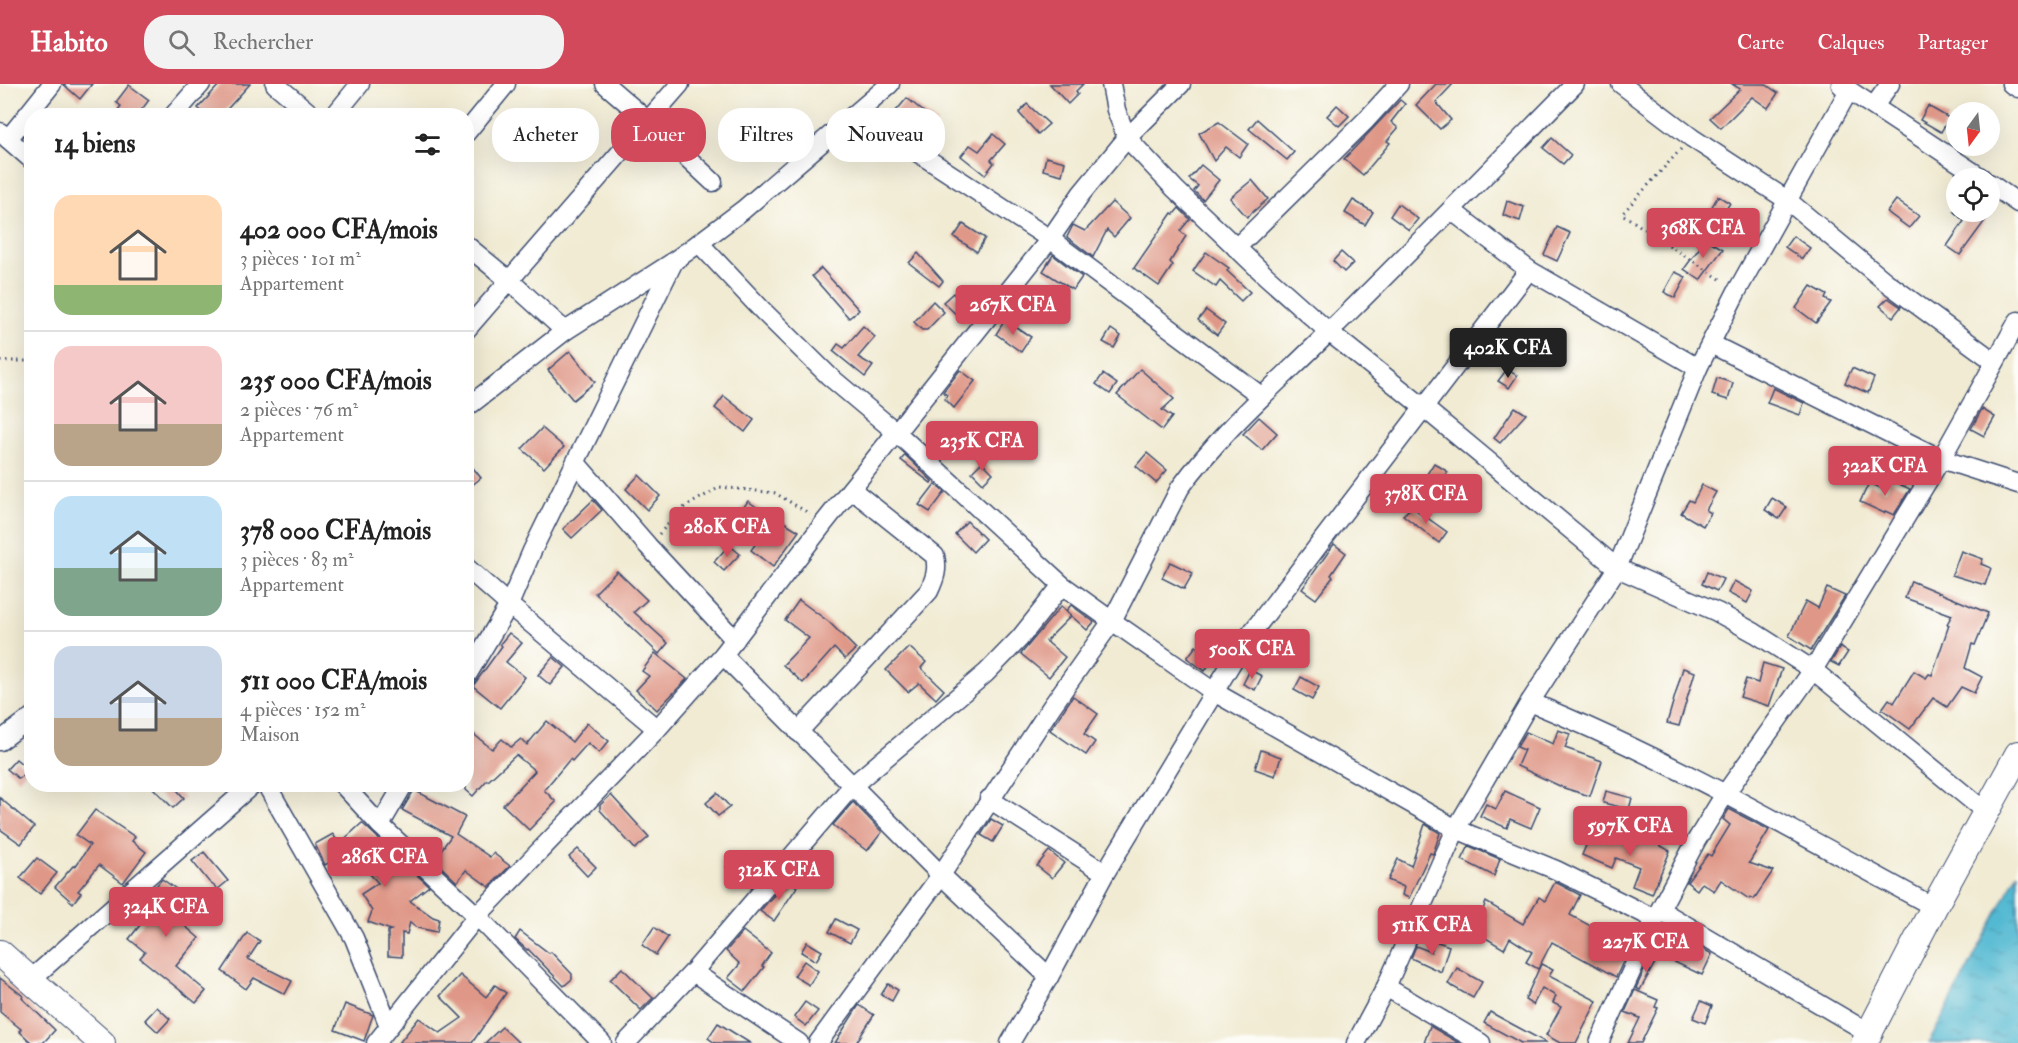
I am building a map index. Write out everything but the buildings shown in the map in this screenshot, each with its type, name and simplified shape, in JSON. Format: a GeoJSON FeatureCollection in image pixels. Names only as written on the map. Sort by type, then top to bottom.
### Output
{"type":"FeatureCollection","features":[{"type":"Feature","properties":{"kind":"main road"},"geometry":{"type":"LineString","coordinates":[[1866,1038],[1934,907],[2018,754]]}},
{"type":"Feature","properties":{"kind":"main road"},"geometry":{"type":"LineString","coordinates":[[0,953],[102,1043]]}},
{"type":"Feature","properties":{"kind":"street"},"geometry":{"type":"LineString","coordinates":[[29,108],[52,84]]}},
{"type":"Feature","properties":{"kind":"street"},"geometry":{"type":"LineString","coordinates":[[180,108],[201,84]]}},
{"type":"Feature","properties":{"kind":"street"},"geometry":{"type":"LineString","coordinates":[[275,84],[304,108]]}},
{"type":"Feature","properties":{"kind":"street"},"geometry":{"type":"LineString","coordinates":[[340,108],[360,84]]}},
{"type":"Feature","properties":{"kind":"street"},"geometry":{"type":"LineString","coordinates":[[474,123],[506,84]]}},
{"type":"Feature","properties":{"kind":"street"},"geometry":{"type":"LineString","coordinates":[[605,84],[633,108]]}},
{"type":"Feature","properties":{"kind":"street"},"geometry":{"type":"LineString","coordinates":[[659,108],[680,84]]}},
{"type":"Feature","properties":{"kind":"street"},"geometry":{"type":"LineString","coordinates":[[863,108],[890,84]]}},
{"type":"Feature","properties":{"kind":"street"},"geometry":{"type":"LineString","coordinates":[[1111,84],[1116,110],[1127,138],[1175,189],[1236,248],[1329,332],[1423,406],[1617,568],[1717,612],[1813,670],[1987,813]]}},
{"type":"Feature","properties":{"kind":"street"},"geometry":{"type":"LineString","coordinates":[[376,1043],[477,916],[657,729],[723,655],[824,523],[1050,239],[1081,194],[1127,138],[1181,84]]}},
{"type":"Feature","properties":{"kind":"street"},"geometry":{"type":"LineString","coordinates":[[1236,248],[1366,120],[1399,84]]}},
{"type":"Feature","properties":{"kind":"street"},"geometry":{"type":"LineString","coordinates":[[818,1043],[941,875],[989,799],[1113,621],[1180,488],[1190,473],[1261,396],[1329,332],[1575,84]]}},
{"type":"Feature","properties":{"kind":"street"},"geometry":{"type":"LineString","coordinates":[[1621,84],[1692,138],[1787,200],[1886,282],[1995,362]]}},
{"type":"Feature","properties":{"kind":"street"},"geometry":{"type":"LineString","coordinates":[[1874,106],[1890,84]]}},
{"type":"Feature","properties":{"kind":"street"},"geometry":{"type":"LineString","coordinates":[[2011,84],[2018,88]]}},
{"type":"Feature","properties":{"kind":"street"},"geometry":{"type":"LineString","coordinates":[[1356,1043],[1386,987],[1456,829],[1530,702],[1617,568],[1698,368],[1844,87],[1967,168]]}},
{"type":"Feature","properties":{"kind":"street"},"geometry":{"type":"LineString","coordinates":[[24,114],[4,135],[24,153]]}},
{"type":"Feature","properties":{"kind":"street"},"geometry":{"type":"LineString","coordinates":[[474,402],[565,331],[699,243],[743,210],[826,139]]}},
{"type":"Feature","properties":{"kind":"street"},"geometry":{"type":"LineString","coordinates":[[474,321],[613,162]]}},
{"type":"Feature","properties":{"kind":"street"},"geometry":{"type":"LineString","coordinates":[[692,162],[713,182]]}},
{"type":"Feature","properties":{"kind":"street"},"geometry":{"type":"LineString","coordinates":[[932,162],[1050,239],[1261,396]]}},
{"type":"Feature","properties":{"kind":"street"},"geometry":{"type":"LineString","coordinates":[[2000,191],[2018,203]]}},
{"type":"Feature","properties":{"kind":"street"},"geometry":{"type":"LineString","coordinates":[[1451,210],[1529,270],[1698,368]]}},
{"type":"Feature","properties":{"kind":"street"},"geometry":{"type":"LineString","coordinates":[[699,243],[829,376],[897,433],[1062,585],[1214,692],[1456,829],[1658,914],[1866,1038]]}},
{"type":"Feature","properties":{"kind":"street"},"geometry":{"type":"LineString","coordinates":[[474,252],[565,331]]}},
{"type":"Feature","properties":{"kind":"street"},"geometry":{"type":"LineString","coordinates":[[474,664],[509,605],[532,551],[674,261]]}},
{"type":"Feature","properties":{"kind":"street"},"geometry":{"type":"LineString","coordinates":[[1010,1043],[1049,977],[1105,873],[1259,621],[1529,270]]}},
{"type":"Feature","properties":{"kind":"street"},"geometry":{"type":"LineString","coordinates":[[1599,1043],[1658,914],[1696,841],[1725,794],[1813,670],[1941,459],[2018,321]]}},
{"type":"Feature","properties":{"kind":"street"},"geometry":{"type":"LineString","coordinates":[[1711,344],[1941,459],[2018,484]]}},
{"type":"Feature","properties":{"kind":"street"},"geometry":{"type":"LineString","coordinates":[[576,463],[648,546],[735,640]]}},
{"type":"Feature","properties":{"kind":"street"},"geometry":{"type":"LineString","coordinates":[[798,732],[929,591],[935,579],[937,568],[935,556],[851,489]]}},
{"type":"Feature","properties":{"kind":"street"},"geometry":{"type":"LineString","coordinates":[[474,574],[657,729]]}},
{"type":"Feature","properties":{"kind":"street"},"geometry":{"type":"LineString","coordinates":[[626,1043],[693,972],[852,786],[986,673],[1020,638],[1062,585]]}},
{"type":"Feature","properties":{"kind":"street"},"geometry":{"type":"LineString","coordinates":[[723,655],[941,875],[1049,977]]}},
{"type":"Feature","properties":{"kind":"street"},"geometry":{"type":"LineString","coordinates":[[1530,702],[1591,727],[1725,794],[1934,907]]}},
{"type":"Feature","properties":{"kind":"street"},"geometry":{"type":"LineString","coordinates":[[0,741],[24,723]]}},
{"type":"Feature","properties":{"kind":"street"},"geometry":{"type":"LineString","coordinates":[[30,980],[245,792]]}},
{"type":"Feature","properties":{"kind":"street"},"geometry":{"type":"LineString","coordinates":[[271,792],[354,938],[388,1026]]}},
{"type":"Feature","properties":{"kind":"street"},"geometry":{"type":"LineString","coordinates":[[349,792],[380,825],[477,916],[602,1043]]}},
{"type":"Feature","properties":{"kind":"street"},"geometry":{"type":"LineString","coordinates":[[380,825],[399,792]]}},
{"type":"Feature","properties":{"kind":"street"},"geometry":{"type":"LineString","coordinates":[[989,799],[1105,873]]}},
{"type":"Feature","properties":{"kind":"street"},"geometry":{"type":"LineString","coordinates":[[693,972],[799,1043]]}},
{"type":"Feature","properties":{"kind":"street"},"geometry":{"type":"LineString","coordinates":[[1386,987],[1481,1043]]}},
{"type":"Feature","properties":{"kind":"path"},"geometry":{"type":"LineString","coordinates":[[1692,138],[1622,214],[1737,291]]}},
{"type":"Feature","properties":{"kind":"path"},"geometry":{"type":"LineString","coordinates":[[0,361],[24,360]]}},
{"type":"Feature","properties":{"kind":"path"},"geometry":{"type":"LineString","coordinates":[[648,546],[683,508],[720,487],[775,493],[824,523]]}},
{"type":"Feature","properties":{"kind":"water"},"geometry":{"type":"Polygon","coordinates":[[[2018,872],[2018,1043],[1929,1043],[2018,872]]]}}]}
